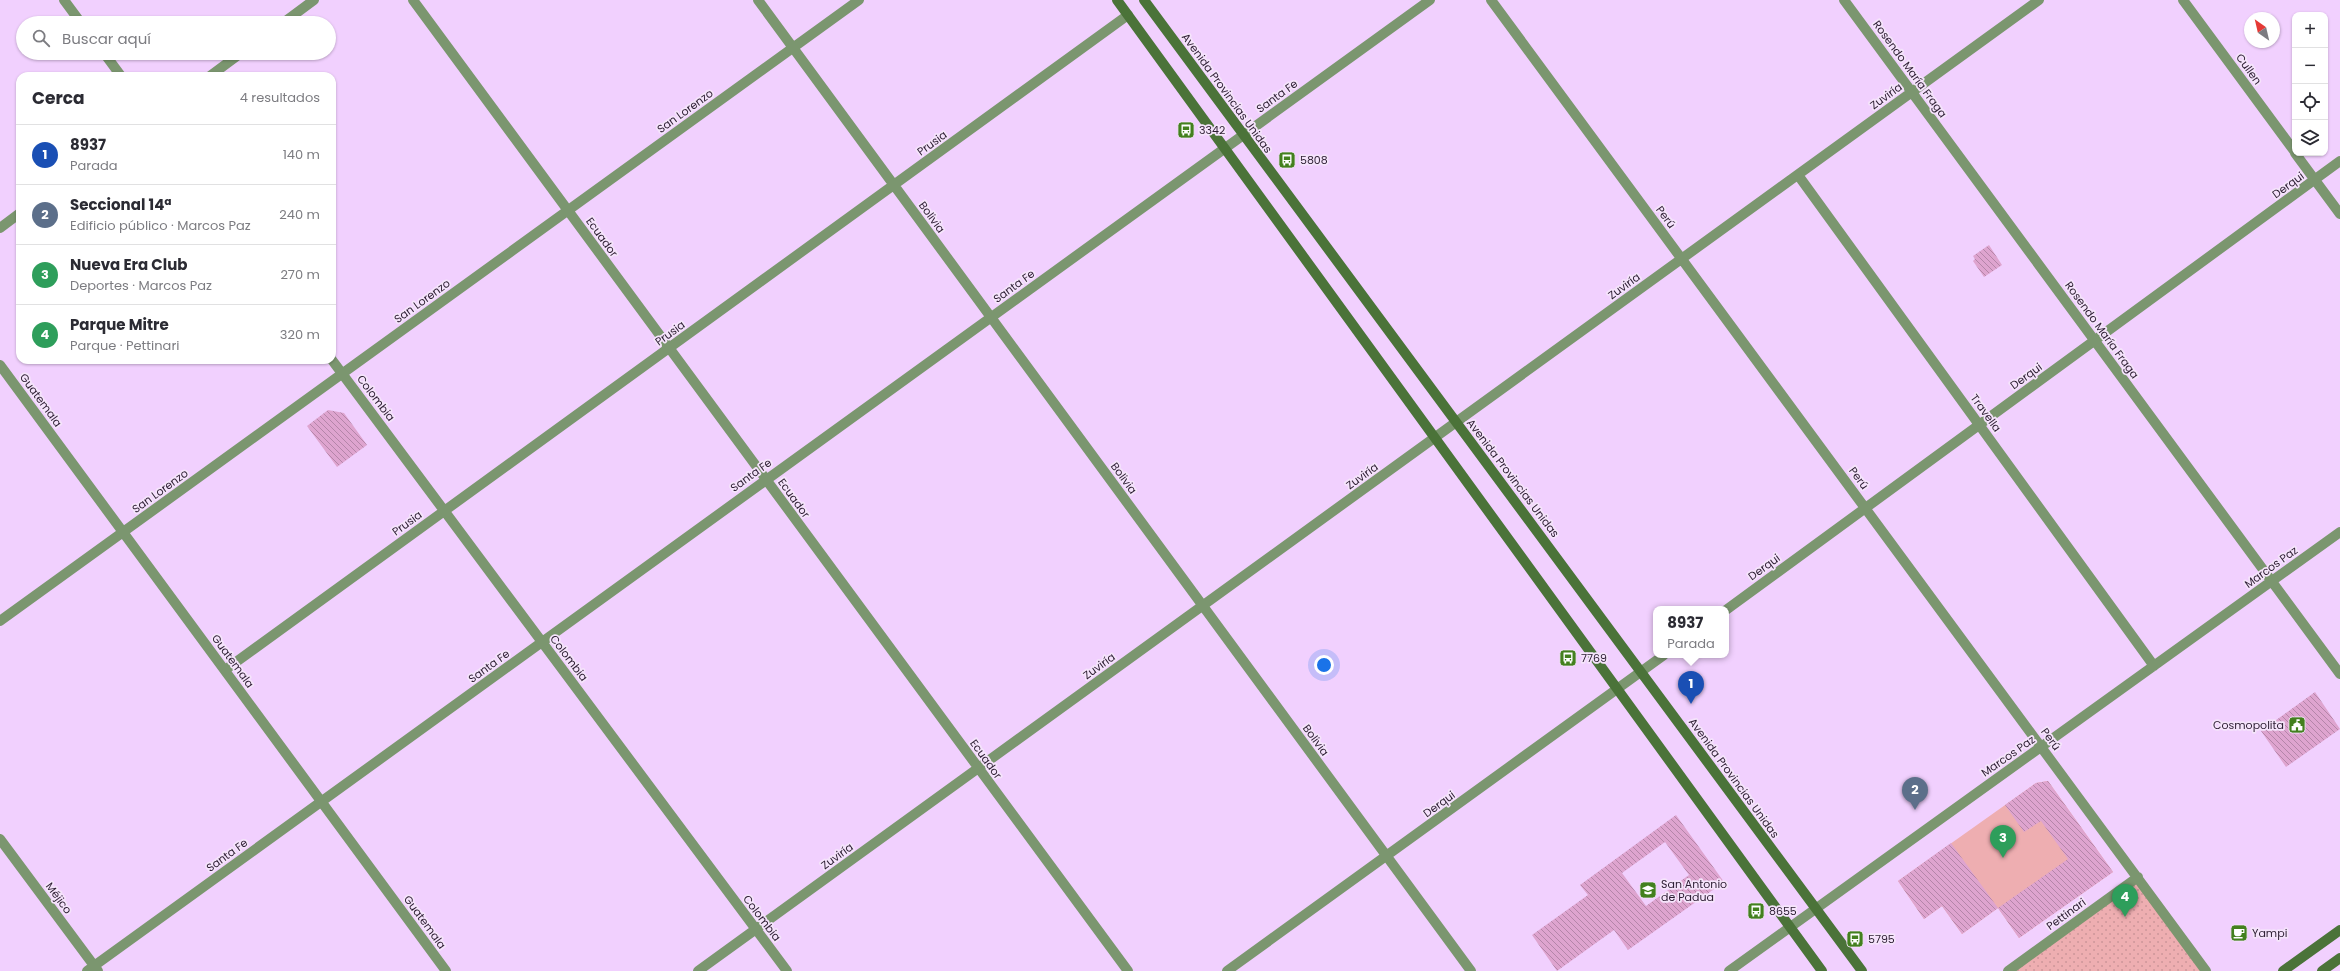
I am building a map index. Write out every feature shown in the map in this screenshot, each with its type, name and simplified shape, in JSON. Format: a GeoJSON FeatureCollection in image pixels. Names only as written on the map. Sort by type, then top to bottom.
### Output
{"type":"FeatureCollection","features":[{"type":"Feature","properties":{"kind":"main road"},"geometry":{"type":"LineString","coordinates":[[1117,0],[1822,971]]}},
{"type":"Feature","properties":{"kind":"main road","name":"Avenida Provincias Unidas"},"geometry":{"type":"LineString","coordinates":[[1144,0],[1862,971]]}},
{"type":"Feature","properties":{"kind":"main road"},"geometry":{"type":"LineString","coordinates":[[2283,971],[2340,930]]}},
{"type":"Feature","properties":{"kind":"main road"},"geometry":{"type":"LineString","coordinates":[[2322,971],[2340,958]]}},
{"type":"Feature","properties":{"kind":"street"},"geometry":{"type":"LineString","coordinates":[[64,0],[77,16]]}},
{"type":"Feature","properties":{"kind":"street"},"geometry":{"type":"LineString","coordinates":[[292,16],[314,0]]}},
{"type":"Feature","properties":{"kind":"street","name":"Ecuador"},"geometry":{"type":"LineString","coordinates":[[413,0],[1128,971]]}},
{"type":"Feature","properties":{"kind":"street","name":"Bolivia"},"geometry":{"type":"LineString","coordinates":[[758,0],[1471,971]]}},
{"type":"Feature","properties":{"kind":"street","name":"San Lorenzo"},"geometry":{"type":"LineString","coordinates":[[0,621],[859,0]]}},
{"type":"Feature","properties":{"kind":"street","name":"Santa Fe"},"geometry":{"type":"LineString","coordinates":[[93,969],[766,479],[1430,0]]}},
{"type":"Feature","properties":{"kind":"street","name":"Perú"},"geometry":{"type":"LineString","coordinates":[[1491,0],[2206,971]]}},
{"type":"Feature","properties":{"kind":"street","name":"Rosendo María Fraga"},"geometry":{"type":"LineString","coordinates":[[1844,0],[2340,674]]}},
{"type":"Feature","properties":{"kind":"street","name":"Zuviría"},"geometry":{"type":"LineString","coordinates":[[698,971],[1457,423],[2039,0]]}},
{"type":"Feature","properties":{"kind":"street","name":"Cullen"},"geometry":{"type":"LineString","coordinates":[[2183,0],[2292,149]]}},
{"type":"Feature","properties":{"kind":"street","name":"Prusia"},"geometry":{"type":"LineString","coordinates":[[225,670],[1128,15]]}},
{"type":"Feature","properties":{"kind":"street"},"geometry":{"type":"LineString","coordinates":[[109,60],[118,72]]}},
{"type":"Feature","properties":{"kind":"street"},"geometry":{"type":"LineString","coordinates":[[216,72],[232,60]]}},
{"type":"Feature","properties":{"kind":"street","name":"Cullen"},"geometry":{"type":"LineString","coordinates":[[2297,156],[2340,214]]}},
{"type":"Feature","properties":{"kind":"street","name":"Derqui"},"geometry":{"type":"LineString","coordinates":[[1729,608],[2340,161]]}},
{"type":"Feature","properties":{"kind":"street","name":"Travella"},"geometry":{"type":"LineString","coordinates":[[1798,175],[2154,666]]}},
{"type":"Feature","properties":{"kind":"street"},"geometry":{"type":"LineString","coordinates":[[0,228],[16,216]]}},
{"type":"Feature","properties":{"kind":"street","name":"Guatemala"},"geometry":{"type":"LineString","coordinates":[[0,364],[446,971]]}},
{"type":"Feature","properties":{"kind":"street","name":"Colombia"},"geometry":{"type":"LineString","coordinates":[[335,364],[787,971]]}},
{"type":"Feature","properties":{"kind":"street","name":"Marcos Paz"},"geometry":{"type":"LineString","coordinates":[[1729,971],[2340,532]]}},
{"type":"Feature","properties":{"kind":"street","name":"Derqui"},"geometry":{"type":"LineString","coordinates":[[1227,971],[1660,658]]}},
{"type":"Feature","properties":{"kind":"street","name":"Méjico"},"geometry":{"type":"LineString","coordinates":[[0,839],[93,969]]}},
{"type":"Feature","properties":{"kind":"street","name":"Pettinari"},"geometry":{"type":"LineString","coordinates":[[2008,971],[2138,877]]}},
{"type":"Feature","properties":{"kind":"shaded area"},"geometry":{"type":"Polygon","coordinates":[[[2048,781],[2113,872],[2019,938],[1998,908],[1962,934],[1942,906],[1924,919],[1898,881],[2036,783],[2048,781]]]}},
{"type":"Feature","properties":{"kind":"shaded area"},"geometry":{"type":"Polygon","coordinates":[[[2138,877],[2206,971],[2008,971],[2138,877]]]}},
{"type":"Feature","properties":{"kind":"building"},"geometry":{"type":"Polygon","coordinates":[[[1989,245],[2002,265],[1984,277],[1973,261],[1975,259],[1973,256],[1989,245]]]}},
{"type":"Feature","properties":{"kind":"building"},"geometry":{"type":"Polygon","coordinates":[[[328,410],[344,413],[367,445],[337,467],[307,426],[328,410]]]}},
{"type":"Feature","properties":{"kind":"building"},"geometry":{"type":"Polygon","coordinates":[[[2315,692],[2340,729],[2286,767],[2261,731],[2315,692]]]}},
{"type":"Feature","properties":{"kind":"building"},"geometry":{"type":"Polygon","coordinates":[[[2048,781],[2113,872],[2019,938],[1998,908],[2068,859],[2041,821],[2024,832],[2005,805],[2036,783],[2048,781]]]}},
{"type":"Feature","properties":{"kind":"building","name":"San Antonio de Padua"},"geometry":{"type":"Polygon","coordinates":[[[1676,815],[1724,882],[1628,950],[1614,930],[1557,971],[1532,935],[1588,895],[1580,885],[1676,815]],[[1665,842],[1622,873],[1646,906],[1689,875],[1665,842]]]}},
{"type":"Feature","properties":{"kind":"building"},"geometry":{"type":"Polygon","coordinates":[[[1951,843],[1998,908],[1962,934],[1942,906],[1924,919],[1898,881],[1951,843]]]}},
{"type":"Feature","properties":{"kind":"place","name":"3342"},"geometry":{"type":"Point","coordinates":[1186,130]}},
{"type":"Feature","properties":{"kind":"place","name":"5808"},"geometry":{"type":"Point","coordinates":[1287,160]}},
{"type":"Feature","properties":{"kind":"place","name":"7769"},"geometry":{"type":"Point","coordinates":[1568,658]}},
{"type":"Feature","properties":{"kind":"place","name":"8937"},"geometry":{"type":"Point","coordinates":[1691,704]}},
{"type":"Feature","properties":{"kind":"place","name":"Cosmopolita"},"geometry":{"type":"Point","coordinates":[2297,725]}},
{"type":"Feature","properties":{"kind":"place","name":"Seccional 14ª"},"geometry":{"type":"Point","coordinates":[1915,810]}},
{"type":"Feature","properties":{"kind":"place","name":"Nueva Era Club"},"geometry":{"type":"Point","coordinates":[2003,858]}},
{"type":"Feature","properties":{"kind":"place","name":"San Antonio de Padua"},"geometry":{"type":"Point","coordinates":[1648,890]}},
{"type":"Feature","properties":{"kind":"place","name":"8655"},"geometry":{"type":"Point","coordinates":[1756,911]}},
{"type":"Feature","properties":{"kind":"place","name":"Parque Mitre"},"geometry":{"type":"Point","coordinates":[2125,917]}},
{"type":"Feature","properties":{"kind":"place","name":"Yampi"},"geometry":{"type":"Point","coordinates":[2239,933]}},
{"type":"Feature","properties":{"kind":"place","name":"5795"},"geometry":{"type":"Point","coordinates":[1855,939]}}]}
